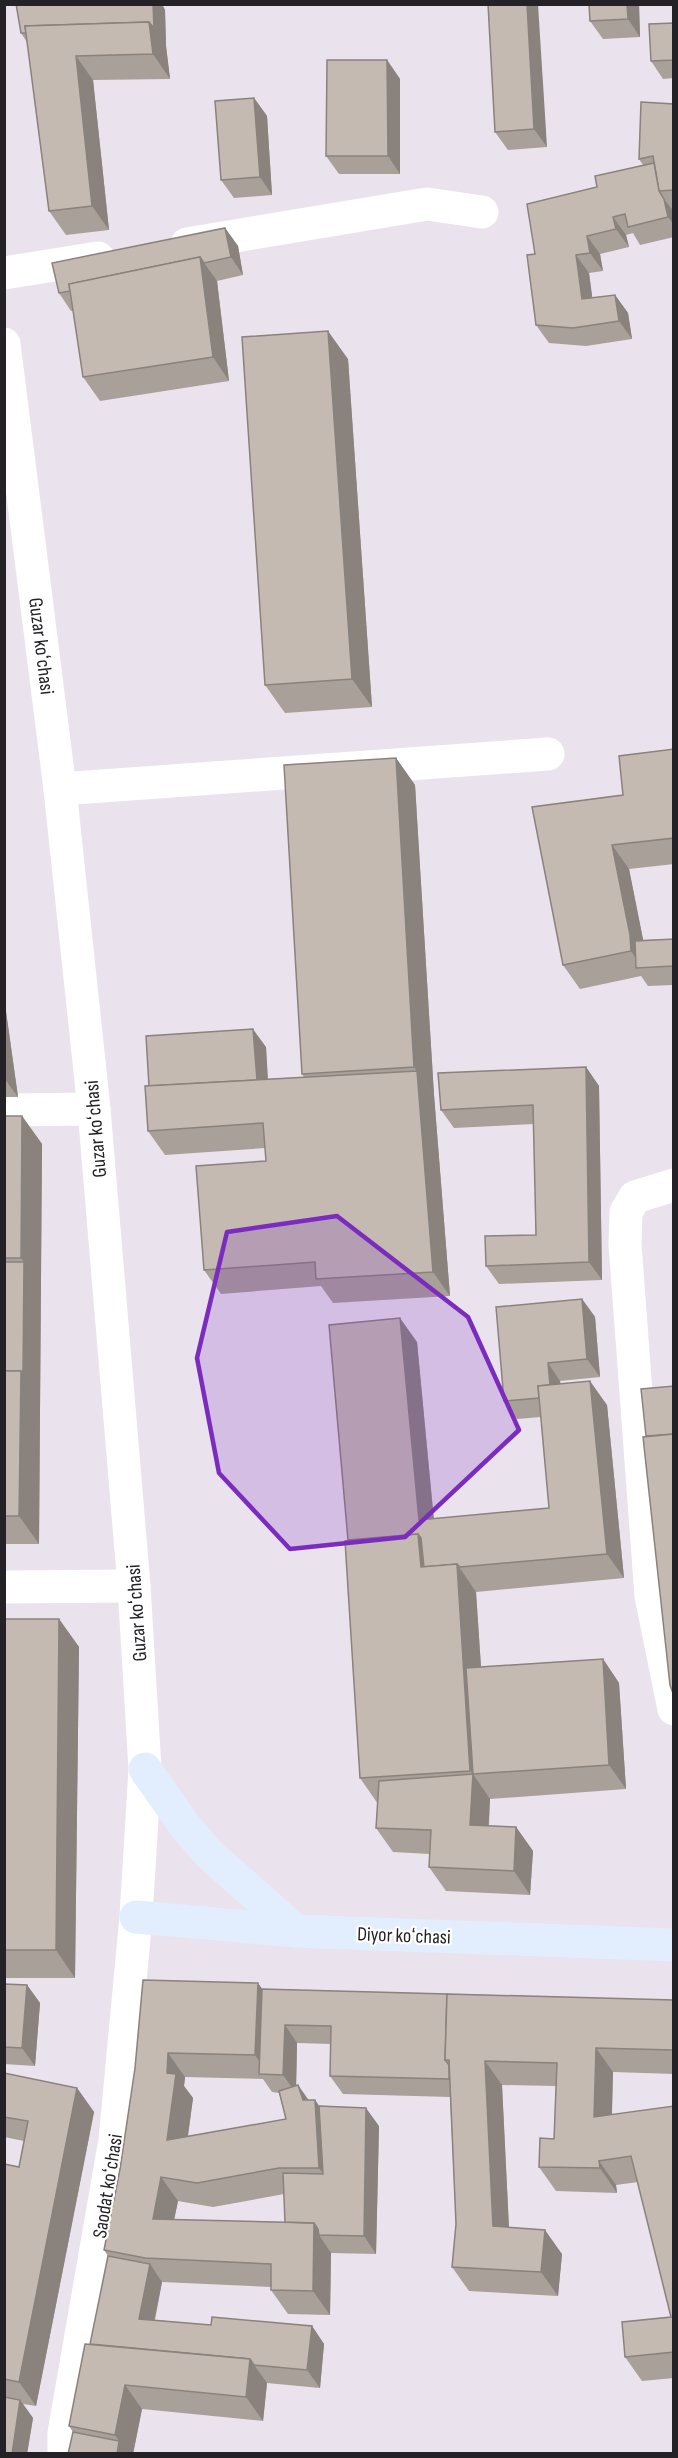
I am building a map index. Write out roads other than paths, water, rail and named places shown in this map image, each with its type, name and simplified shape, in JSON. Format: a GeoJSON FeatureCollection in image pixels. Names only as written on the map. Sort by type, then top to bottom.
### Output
{"type":"FeatureCollection","features":[{"type":"Feature","properties":{"kind":"main road"},"geometry":{"type":"LineString","coordinates":[[145,1769],[185,1826],[209,1854],[296,1931]]}},
{"type":"Feature","properties":{"kind":"main road","name":"Diyor koʻchasi"},"geometry":{"type":"LineString","coordinates":[[136,1917],[296,1931],[674,1945]]}},
{"type":"Feature","properties":{"kind":"street"},"geometry":{"type":"LineString","coordinates":[[159,248],[427,204],[482,212]]}},
{"type":"Feature","properties":{"kind":"street"},"geometry":{"type":"LineString","coordinates":[[4,273],[123,254]]}},
{"type":"Feature","properties":{"kind":"street","name":"Guzar koʻchasi"},"geometry":{"type":"LineString","coordinates":[[4,344],[60,789],[94,1109],[135,1587],[145,1769],[136,1917]]}},
{"type":"Feature","properties":{"kind":"street"},"geometry":{"type":"LineString","coordinates":[[60,789],[548,754]]}},
{"type":"Feature","properties":{"kind":"street"},"geometry":{"type":"LineString","coordinates":[[4,1110],[94,1109]]}},
{"type":"Feature","properties":{"kind":"street"},"geometry":{"type":"LineString","coordinates":[[674,1185],[635,1197],[626,1212],[625,1244],[651,1596],[674,1709]]}},
{"type":"Feature","properties":{"kind":"street"},"geometry":{"type":"LineString","coordinates":[[4,1587],[135,1587]]}},
{"type":"Feature","properties":{"kind":"street","name":"Saodat koʻchasi"},"geometry":{"type":"LineString","coordinates":[[64,2454],[64,2433],[115,2140],[136,1917]]}}]}
